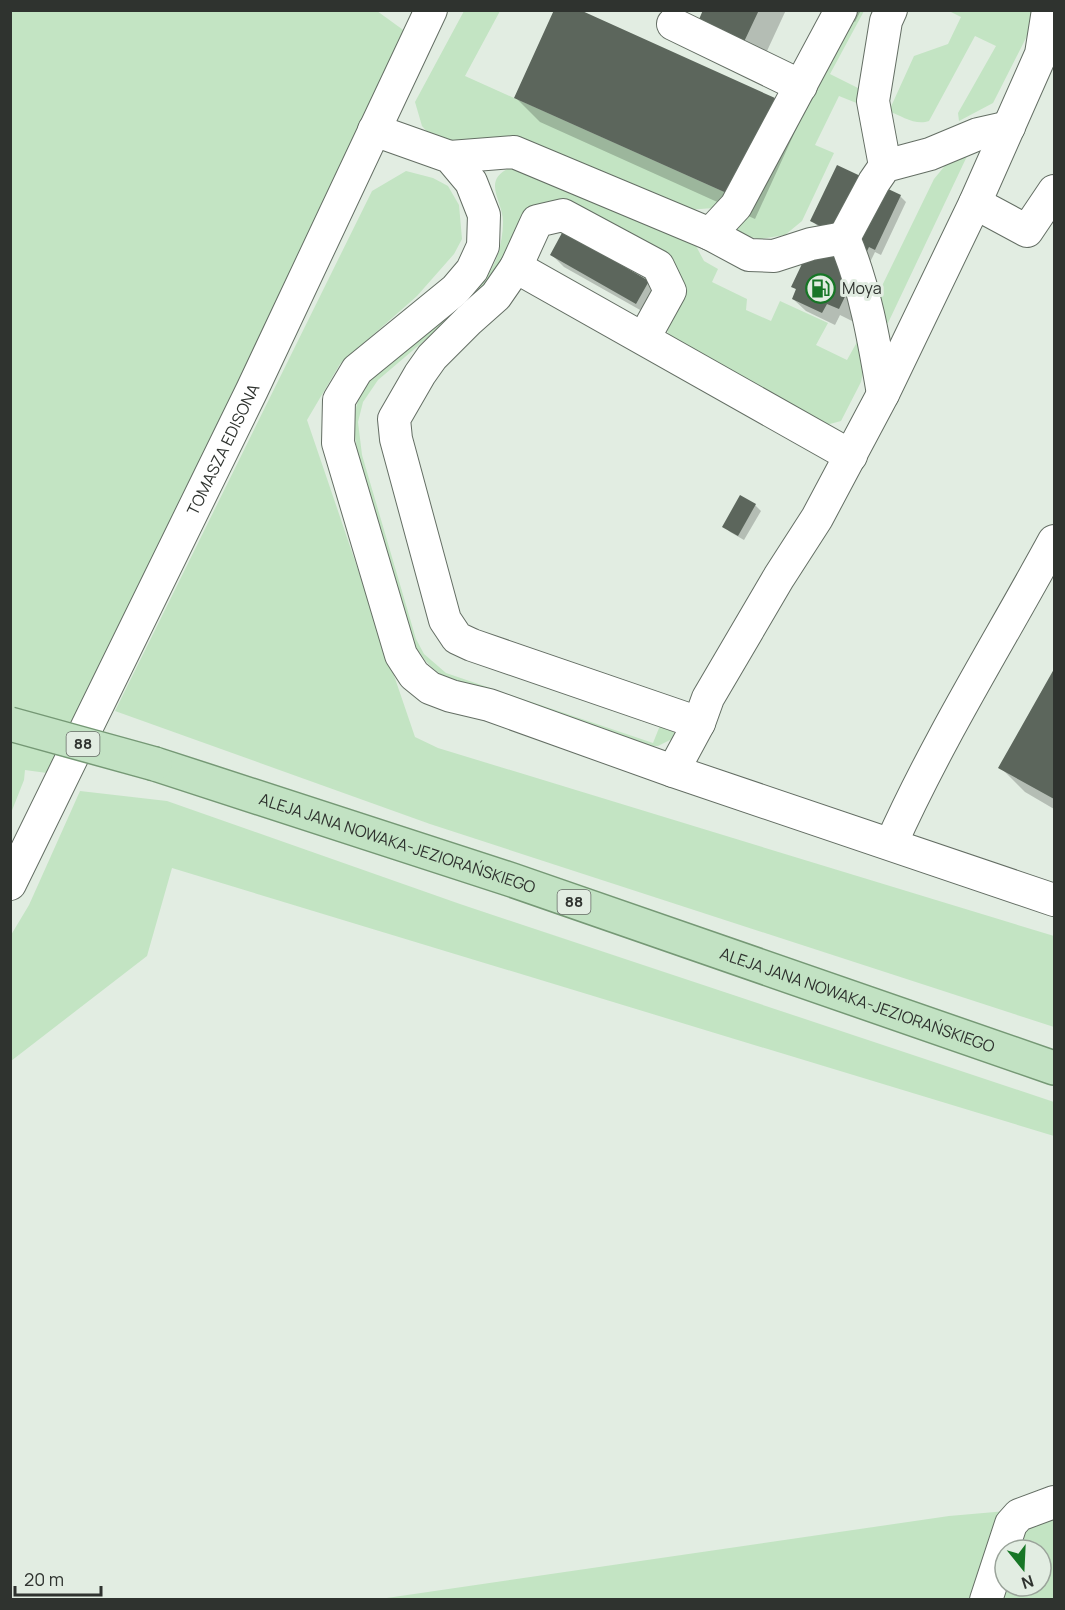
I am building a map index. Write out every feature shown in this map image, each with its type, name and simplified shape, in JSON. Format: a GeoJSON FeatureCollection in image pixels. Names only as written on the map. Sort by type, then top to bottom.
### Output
{"type":"FeatureCollection","features":[{"type":"Feature","properties":{"kind":"main road","name":"ALEJA JANA NOWAKA-JEZIORAŃSKIEGO"},"geometry":{"type":"LineString","coordinates":[[10,724],[155,764],[512,880],[1054,1068]]}},
{"type":"Feature","properties":{"kind":"street"},"geometry":{"type":"LineString","coordinates":[[710,234],[736,206],[842,10]]}},
{"type":"Feature","properties":{"kind":"street"},"geometry":{"type":"LineString","coordinates":[[885,166],[873,101],[886,21],[891,10]]}},
{"type":"Feature","properties":{"kind":"street"},"geometry":{"type":"LineString","coordinates":[[673,771],[699,723],[708,698],[779,577],[817,518],[883,394],[1048,48],[1048,10]]}},
{"type":"Feature","properties":{"kind":"street","name":"TOMASZA EDISONA"},"geometry":{"type":"LineString","coordinates":[[10,884],[242,411],[374,130],[425,13]]}},
{"type":"Feature","properties":{"kind":"street"},"geometry":{"type":"LineString","coordinates":[[673,24],[801,86]]}},
{"type":"Feature","properties":{"kind":"street"},"geometry":{"type":"LineString","coordinates":[[374,130],[450,157],[514,152],[710,234],[749,255],[774,256],[811,244],[844,237],[885,166],[930,154],[978,134],[1009,127]]}},
{"type":"Feature","properties":{"kind":"street"},"geometry":{"type":"LineString","coordinates":[[450,157],[471,182],[484,215],[483,246],[472,270],[455,290],[357,370],[339,400],[338,443],[401,655],[414,675],[430,688],[451,696],[489,705],[673,771],[1054,900]]}},
{"type":"Feature","properties":{"kind":"street"},"geometry":{"type":"LineString","coordinates":[[975,204],[1028,231],[1054,191]]}},
{"type":"Feature","properties":{"kind":"street"},"geometry":{"type":"LineString","coordinates":[[644,338],[669,291],[658,266],[563,215],[537,221],[516,267],[496,296],[432,357],[420,374],[394,420],[396,439],[445,620],[457,638],[699,723]]}},
{"type":"Feature","properties":{"kind":"street"},"geometry":{"type":"LineString","coordinates":[[844,237],[858,270],[876,350],[883,394]]}},
{"type":"Feature","properties":{"kind":"street"},"geometry":{"type":"LineString","coordinates":[[516,267],[851,456]]}},
{"type":"Feature","properties":{"kind":"street"},"geometry":{"type":"LineString","coordinates":[[891,844],[937,750],[1054,541]]}},
{"type":"Feature","properties":{"kind":"street"},"geometry":{"type":"LineString","coordinates":[[986,1599],[1011,1524],[1019,1515],[1054,1502]]}},
{"type":"Feature","properties":{"kind":"green space"},"geometry":{"type":"Polygon","coordinates":[[[11,11],[377,11],[406,32],[374,130],[47,773],[25,770],[24,780],[11,813],[11,11]]]}},
{"type":"Feature","properties":{"kind":"green space"},"geometry":{"type":"Polygon","coordinates":[[[464,11],[500,11],[465,76],[731,195],[714,208],[672,211],[443,150],[422,126],[415,102],[464,11]]]}},
{"type":"Feature","properties":{"kind":"green space"},"geometry":{"type":"Polygon","coordinates":[[[856,11],[864,11],[830,74],[858,88],[859,104],[839,96],[815,145],[834,153],[802,221],[785,235],[760,239],[731,233],[856,11]]]}},
{"type":"Feature","properties":{"kind":"green space"},"geometry":{"type":"Polygon","coordinates":[[[949,11],[1035,11],[1027,36],[993,103],[959,121],[958,113],[996,46],[975,36],[929,121],[914,121],[889,111],[914,56],[948,44],[961,17],[949,11]]]}},
{"type":"Feature","properties":{"kind":"green space"},"geometry":{"type":"Polygon","coordinates":[[[969,152],[888,323],[883,322],[878,302],[880,290],[934,179],[948,162],[969,152]]]}},
{"type":"Feature","properties":{"kind":"green space"},"geometry":{"type":"Polygon","coordinates":[[[512,167],[530,169],[696,246],[704,261],[718,269],[712,282],[747,299],[746,310],[771,321],[780,301],[828,323],[816,345],[847,360],[862,333],[865,363],[861,382],[841,421],[826,425],[670,339],[666,327],[680,301],[578,206],[495,272],[472,300],[378,380],[363,402],[358,422],[362,455],[416,639],[424,654],[446,673],[653,743],[661,723],[675,731],[672,739],[658,746],[644,746],[450,680],[431,667],[410,637],[358,455],[355,416],[359,397],[364,389],[380,372],[471,294],[495,262],[503,227],[495,184],[502,172],[512,167]]]}},
{"type":"Feature","properties":{"kind":"green space"},"geometry":{"type":"Polygon","coordinates":[[[406,171],[433,178],[448,186],[459,205],[462,239],[454,254],[417,296],[340,364],[307,420],[415,737],[438,748],[1054,936],[1054,1027],[430,824],[115,711],[372,191],[406,171]]]}},
{"type":"Feature","properties":{"kind":"green space"},"geometry":{"type":"Polygon","coordinates":[[[80,791],[167,801],[460,904],[1054,1102],[1054,1136],[172,868],[147,956],[11,1061],[11,935],[29,905],[80,791]]]}},
{"type":"Feature","properties":{"kind":"green space"},"geometry":{"type":"Polygon","coordinates":[[[1054,1507],[1054,1599],[373,1600],[949,1516],[1054,1507]]]}},
{"type":"Feature","properties":{"kind":"building"},"geometry":{"type":"Polygon","coordinates":[[[554,10],[580,10],[775,98],[731,195],[514,98],[554,10]]]}},
{"type":"Feature","properties":{"kind":"building"},"geometry":{"type":"Polygon","coordinates":[[[703,10],[759,10],[742,46],[697,24],[703,10]]]}},
{"type":"Feature","properties":{"kind":"building"},"geometry":{"type":"Polygon","coordinates":[[[837,165],[901,195],[875,250],[869,247],[839,309],[827,304],[822,313],[792,299],[796,289],[791,287],[820,226],[810,221],[837,165]]]}},
{"type":"Feature","properties":{"kind":"building"},"geometry":{"type":"Polygon","coordinates":[[[563,231],[649,281],[636,304],[550,255],[563,231]]]}},
{"type":"Feature","properties":{"kind":"building"},"geometry":{"type":"Polygon","coordinates":[[[740,495],[756,504],[738,536],[722,527],[740,495]]]}},
{"type":"Feature","properties":{"kind":"building"},"geometry":{"type":"Polygon","coordinates":[[[1054,669],[1054,799],[998,768],[1054,669]]]}},
{"type":"Feature","properties":{"kind":"place","name":"Moya"},"geometry":{"type":"Point","coordinates":[821,288]}}]}
